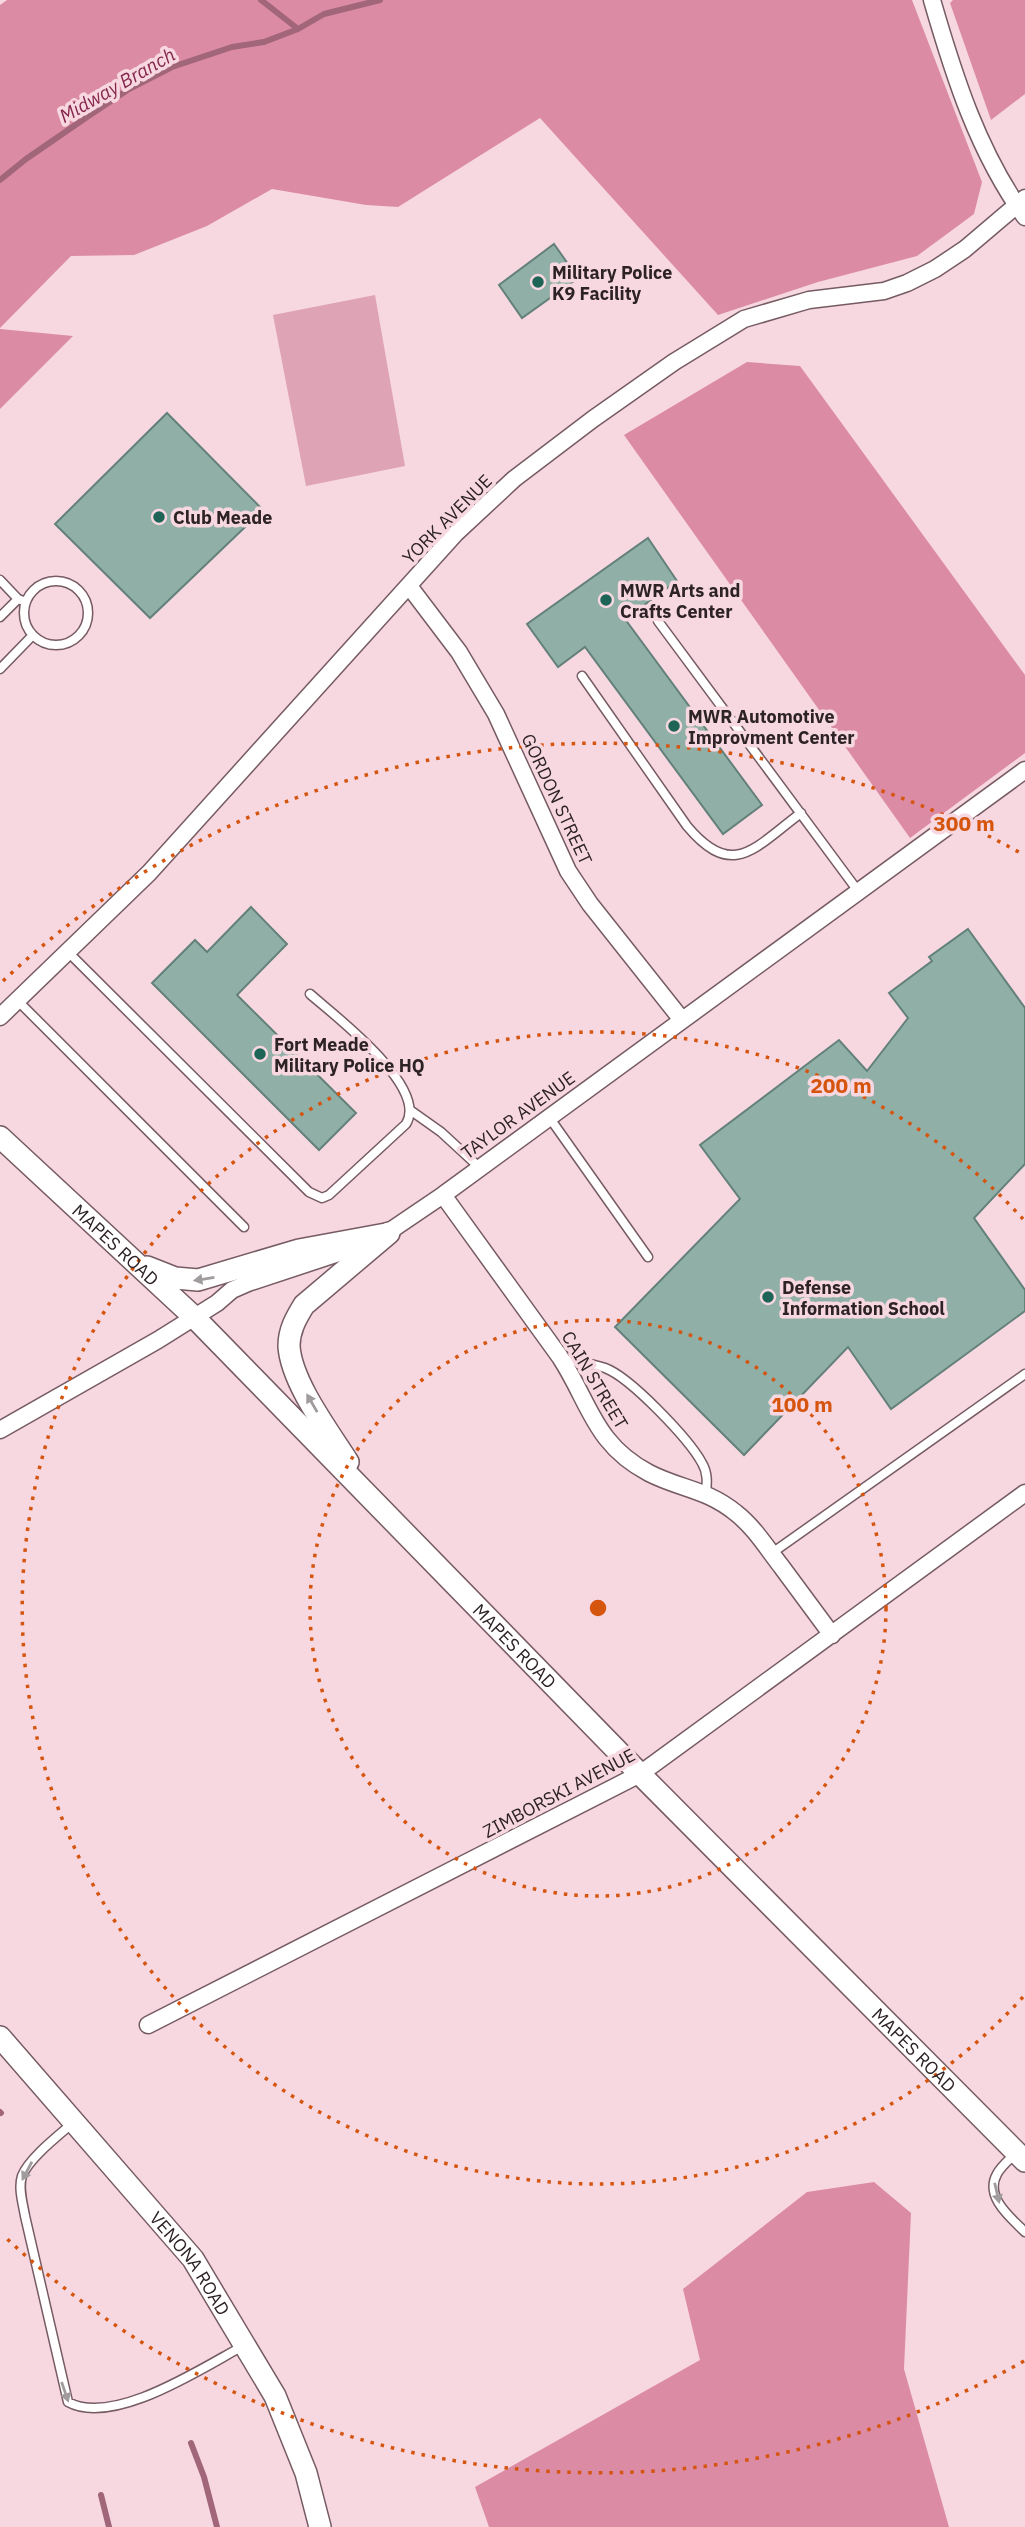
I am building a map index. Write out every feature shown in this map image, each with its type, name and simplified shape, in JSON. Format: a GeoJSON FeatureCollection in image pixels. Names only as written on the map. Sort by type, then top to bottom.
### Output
{"type":"FeatureCollection","features":[{"type":"Feature","properties":{"kind":"street"},"geometry":{"type":"LineString","coordinates":[[932,0],[972,123],[1022,206]]}},
{"type":"Feature","properties":{"kind":"street","name":"YORK AVENUE"},"geometry":{"type":"LineString","coordinates":[[0,1017],[149,873],[456,533],[514,479],[593,419],[708,339],[744,319],[809,300],[884,290],[907,283],[965,249],[1022,206]]}},
{"type":"Feature","properties":{"kind":"street","name":"GORDON STREET"},"geometry":{"type":"LineString","coordinates":[[409,586],[459,652],[496,714],[568,871],[590,904],[682,1020]]}},
{"type":"Feature","properties":{"kind":"street","name":"TAYLOR AVENUE"},"geometry":{"type":"LineString","coordinates":[[0,1430],[194,1317],[232,1290],[354,1248],[388,1233],[1025,770]]}},
{"type":"Feature","properties":{"kind":"street","name":"MAPES ROAD"},"geometry":{"type":"LineString","coordinates":[[0,1137],[194,1317],[640,1774],[1021,2157]]}},
{"type":"Feature","properties":{"kind":"street","name":"CAIN STREET"},"geometry":{"type":"LineString","coordinates":[[443,1195],[562,1360],[574,1379],[590,1416],[605,1438],[649,1473],[706,1494],[737,1513],[772,1553],[832,1635]]}},
{"type":"Feature","properties":{"kind":"street"},"geometry":{"type":"LineString","coordinates":[[132,1259],[175,1278],[198,1280],[299,1250],[388,1233]]}},
{"type":"Feature","properties":{"kind":"street"},"geometry":{"type":"LineString","coordinates":[[374,1502],[305,1392],[291,1358],[289,1345],[295,1320],[304,1305],[388,1233]]}},
{"type":"Feature","properties":{"kind":"street","name":"ZIMBORSKI AVENUE"},"geometry":{"type":"LineString","coordinates":[[148,2025],[640,1774],[1025,1493]]}},
{"type":"Feature","properties":{"kind":"street","name":"VENONA ROAD"},"geometry":{"type":"LineString","coordinates":[[0,2037],[193,2259],[275,2396],[306,2473],[320,2527]]}},
{"type":"Feature","properties":{"kind":"lane"},"geometry":{"type":"LineString","coordinates":[[0,580],[22,600],[24,619],[33,635],[50,645],[63,645],[74,640],[83,631],[88,619],[88,606],[83,595],[74,586],[63,581],[50,580],[38,586],[22,600],[0,617]]}},
{"type":"Feature","properties":{"kind":"lane"},"geometry":{"type":"LineString","coordinates":[[658,621],[858,891]]}},
{"type":"Feature","properties":{"kind":"lane"},"geometry":{"type":"LineString","coordinates":[[0,669],[33,635]]}},
{"type":"Feature","properties":{"kind":"lane"},"geometry":{"type":"LineString","coordinates":[[582,676],[687,825],[700,842],[711,850],[724,856],[738,856],[751,851],[801,814]]}},
{"type":"Feature","properties":{"kind":"lane"},"geometry":{"type":"LineString","coordinates":[[68,952],[299,1183],[317,1197],[329,1195],[406,1124],[410,1110],[398,1078],[371,1048],[310,994]]}},
{"type":"Feature","properties":{"kind":"lane"},"geometry":{"type":"LineString","coordinates":[[18,1000],[244,1227]]}},
{"type":"Feature","properties":{"kind":"lane"},"geometry":{"type":"LineString","coordinates":[[410,1110],[442,1132],[479,1167]]}},
{"type":"Feature","properties":{"kind":"lane"},"geometry":{"type":"LineString","coordinates":[[549,1117],[648,1257]]}},
{"type":"Feature","properties":{"kind":"lane"},"geometry":{"type":"LineString","coordinates":[[562,1360],[607,1369],[633,1387],[691,1447],[703,1464],[708,1477],[706,1494]]}},
{"type":"Feature","properties":{"kind":"lane"},"geometry":{"type":"LineString","coordinates":[[772,1553],[1025,1374]]}},
{"type":"Feature","properties":{"kind":"lane"},"geometry":{"type":"LineString","coordinates":[[74,2122],[33,2161],[22,2176],[21,2187],[68,2402],[87,2409],[125,2404],[156,2392],[245,2345]]}},
{"type":"Feature","properties":{"kind":"lane"},"geometry":{"type":"LineString","coordinates":[[1021,2157],[996,2174],[993,2190],[1001,2207],[1025,2232]]}},
{"type":"Feature","properties":{"kind":"shaded area"},"geometry":{"type":"Polygon","coordinates":[[[7,0],[912,0],[982,182],[974,214],[917,256],[818,282],[718,315],[540,118],[398,207],[366,205],[272,189],[207,226],[134,255],[71,256],[0,328],[0,5],[7,0]]]}},
{"type":"Feature","properties":{"kind":"shaded area"},"geometry":{"type":"Polygon","coordinates":[[[953,0],[1025,0],[1025,94],[991,120],[950,3],[953,0]]]}},
{"type":"Feature","properties":{"kind":"shaded area"},"geometry":{"type":"Polygon","coordinates":[[[375,295],[405,466],[306,486],[273,315],[375,295]]]}},
{"type":"Feature","properties":{"kind":"shaded area"},"geometry":{"type":"Polygon","coordinates":[[[0,329],[73,336],[0,409],[0,329]]]}},
{"type":"Feature","properties":{"kind":"shaded area"},"geometry":{"type":"Polygon","coordinates":[[[747,362],[800,366],[1025,675],[1025,753],[910,838],[624,435],[747,362]]]}},
{"type":"Feature","properties":{"kind":"shaded area"},"geometry":{"type":"Polygon","coordinates":[[[874,2182],[911,2213],[904,2369],[949,2527],[489,2527],[475,2487],[700,2360],[683,2289],[807,2192],[874,2182]]]}},
{"type":"Feature","properties":{"kind":"building","name":"Military Police K9 Facility"},"geometry":{"type":"Polygon","coordinates":[[[554,244],[578,278],[522,318],[499,285],[554,244]]]}},
{"type":"Feature","properties":{"kind":"building","name":"Club Meade"},"geometry":{"type":"Polygon","coordinates":[[[167,413],[263,510],[150,618],[55,524],[167,413]]]}},
{"type":"Feature","properties":{"kind":"building"},"geometry":{"type":"Polygon","coordinates":[[[648,538],[677,581],[625,619],[762,805],[723,834],[585,647],[558,667],[527,624],[648,538]]]}},
{"type":"Feature","properties":{"kind":"building","name":"Fort Meade Military Police HQ"},"geometry":{"type":"Polygon","coordinates":[[[251,907],[287,944],[237,995],[356,1113],[319,1150],[152,983],[195,940],[207,952],[251,907]]]}},
{"type":"Feature","properties":{"kind":"building"},"geometry":{"type":"Polygon","coordinates":[[[968,929],[1025,1008],[1025,1164],[974,1218],[1025,1290],[1025,1311],[891,1409],[848,1347],[744,1455],[615,1327],[740,1199],[700,1145],[839,1040],[867,1071],[908,1018],[889,993],[932,961],[929,957],[968,929]]]}},
{"type":"Feature","properties":{"kind":"waterway"},"geometry":{"type":"LineString","coordinates":[[261,0],[298,29]]}},
{"type":"Feature","properties":{"kind":"waterway","name":"Midway Branch"},"geometry":{"type":"LineString","coordinates":[[0,180],[26,159],[129,89],[172,67],[232,47],[264,42],[298,29],[324,14],[380,0]]}},
{"type":"Feature","properties":{"kind":"waterway"},"geometry":{"type":"LineString","coordinates":[[191,2443],[204,2477],[217,2527]]}},
{"type":"Feature","properties":{"kind":"waterway"},"geometry":{"type":"LineString","coordinates":[[101,2495],[109,2527]]}},
{"type":"Feature","properties":{"kind":"place","name":"Military Police K9 Facility"},"geometry":{"type":"Point","coordinates":[538,282]}},
{"type":"Feature","properties":{"kind":"place","name":"Club Meade"},"geometry":{"type":"Point","coordinates":[159,517]}},
{"type":"Feature","properties":{"kind":"place","name":"MWR Arts and Crafts Center"},"geometry":{"type":"Point","coordinates":[606,600]}},
{"type":"Feature","properties":{"kind":"place","name":"MWR Automotive Improvment Center"},"geometry":{"type":"Point","coordinates":[674,726]}},
{"type":"Feature","properties":{"kind":"place","name":"Fort Meade Military Police HQ"},"geometry":{"type":"Point","coordinates":[260,1054]}},
{"type":"Feature","properties":{"kind":"place","name":"Defense Information School"},"geometry":{"type":"Point","coordinates":[768,1297]}}]}
